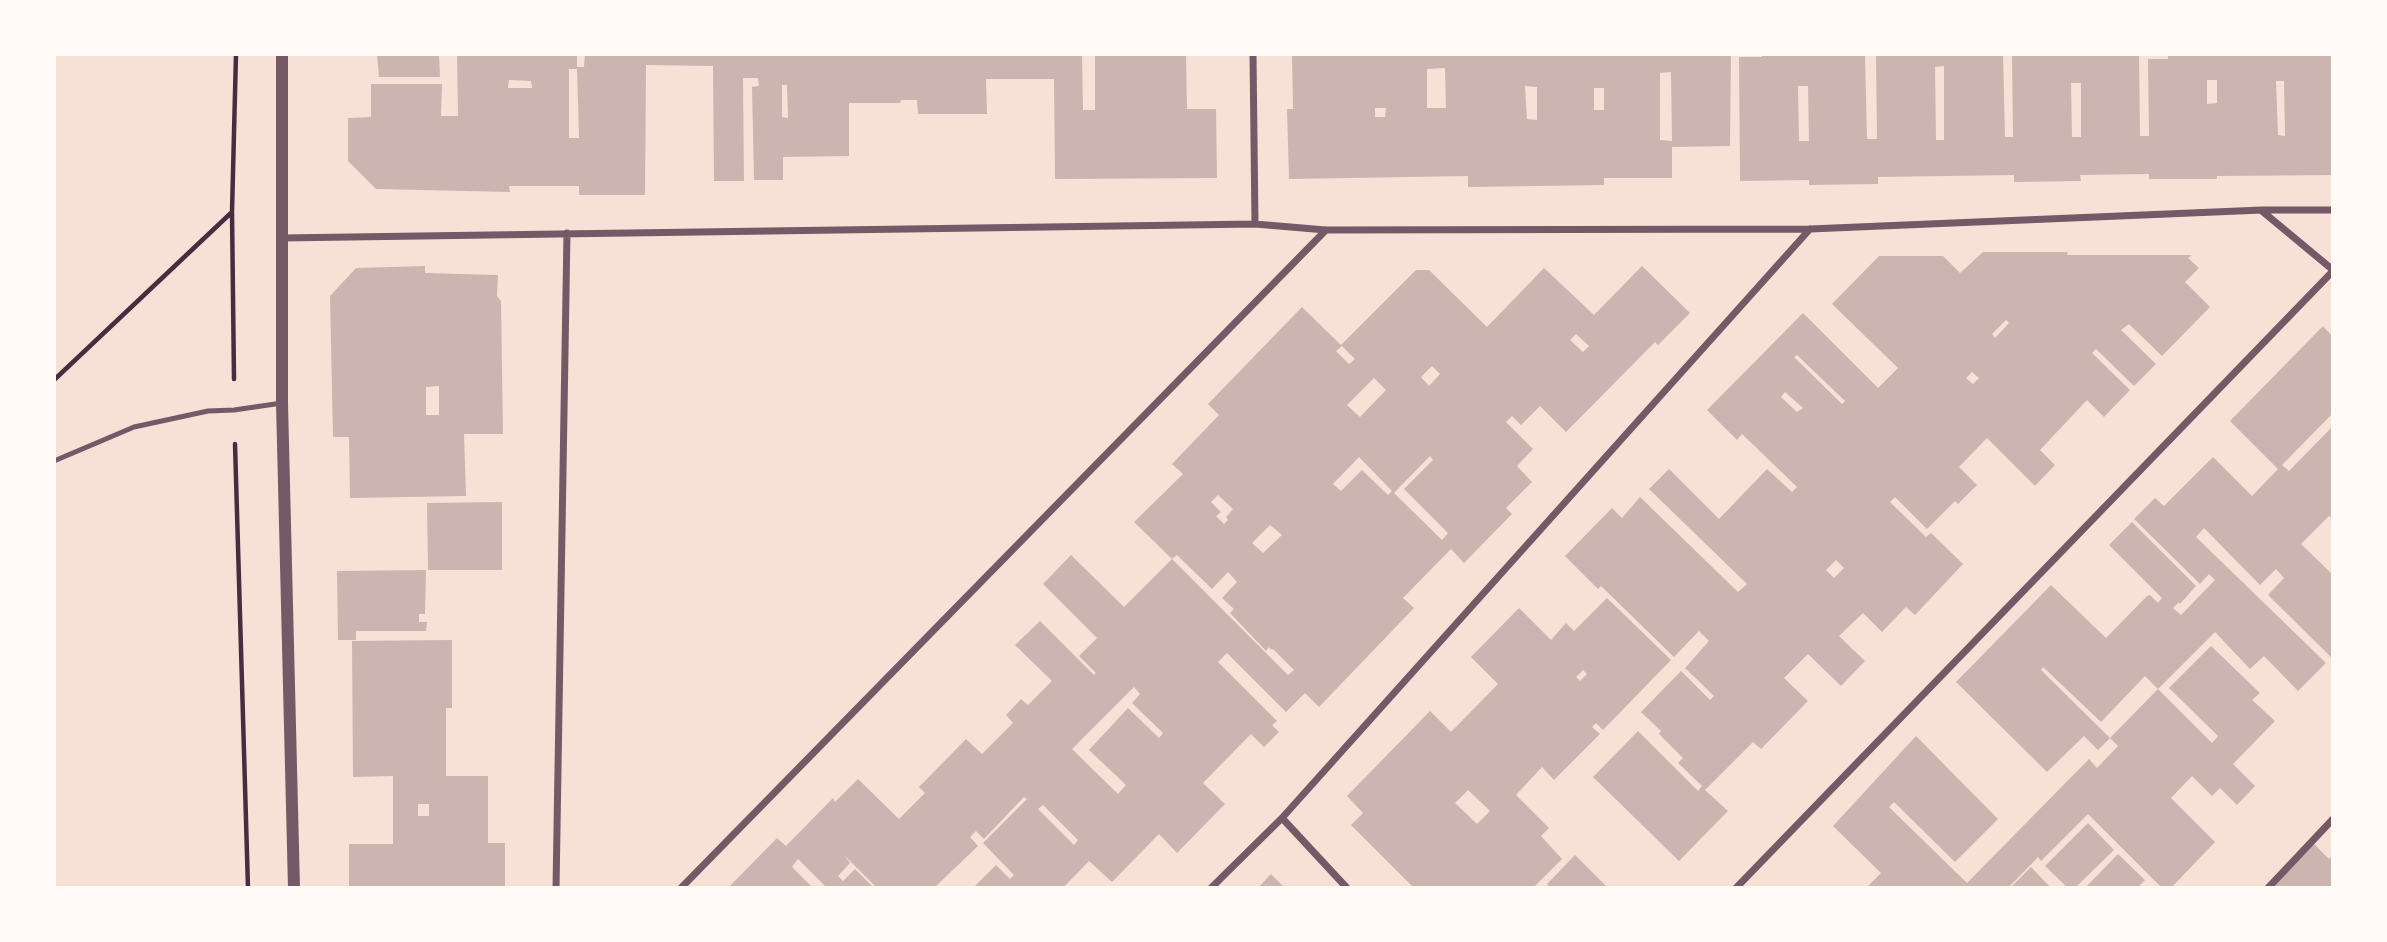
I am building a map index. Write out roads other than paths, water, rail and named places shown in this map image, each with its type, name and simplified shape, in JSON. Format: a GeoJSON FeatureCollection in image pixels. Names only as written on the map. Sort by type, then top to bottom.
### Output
{"type":"FeatureCollection","features":[{"type":"Feature","properties":{"kind":"street"},"geometry":{"type":"LineString","coordinates":[[282,54],[282,403],[294,888]]}},
{"type":"Feature","properties":{"kind":"street"},"geometry":{"type":"LineString","coordinates":[[1253,54],[1255,224]]}},
{"type":"Feature","properties":{"kind":"street"},"geometry":{"type":"LineString","coordinates":[[280,238],[1255,224],[1326,230],[1810,229],[2262,210],[2333,210]]}},
{"type":"Feature","properties":{"kind":"street"},"geometry":{"type":"LineString","coordinates":[[1736,888],[2333,270],[2262,210]]}},
{"type":"Feature","properties":{"kind":"street"},"geometry":{"type":"LineString","coordinates":[[1211,888],[1282,818],[1810,229]]}},
{"type":"Feature","properties":{"kind":"street"},"geometry":{"type":"LineString","coordinates":[[681,888],[1326,230]]}},
{"type":"Feature","properties":{"kind":"street"},"geometry":{"type":"LineString","coordinates":[[556,888],[566,233]]}},
{"type":"Feature","properties":{"kind":"street"},"geometry":{"type":"LineString","coordinates":[[1282,818],[1347,888]]}},
{"type":"Feature","properties":{"kind":"street"},"geometry":{"type":"LineString","coordinates":[[2268,888],[2333,819]]}},
{"type":"Feature","properties":{"kind":"lane"},"geometry":{"type":"LineString","coordinates":[[54,461],[134,427],[208,411],[282,403]]}}]}
